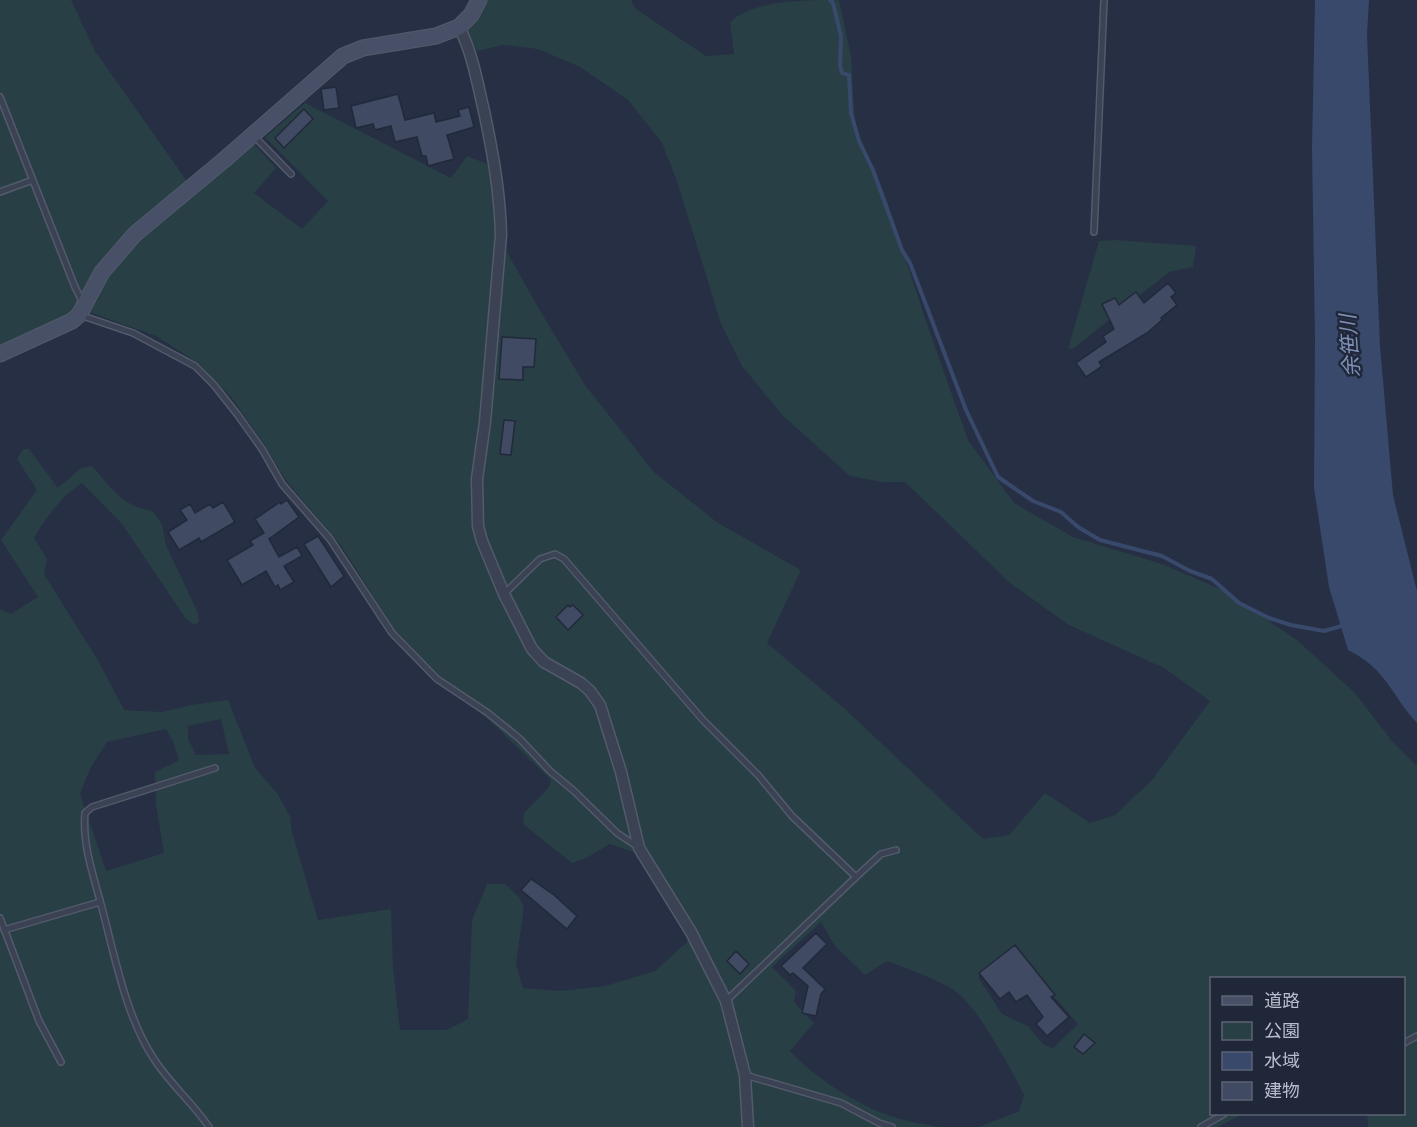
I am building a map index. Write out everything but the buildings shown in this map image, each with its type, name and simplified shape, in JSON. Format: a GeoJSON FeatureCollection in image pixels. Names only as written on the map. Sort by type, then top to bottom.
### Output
{"type":"FeatureCollection","features":[{"type":"Feature","properties":{"kind":"street"},"geometry":{"type":"LineString","coordinates":[[0,354],[63,327],[82,310],[102,272],[135,234],[343,56],[363,48],[436,36],[459,27],[471,15],[479,0]]}},
{"type":"Feature","properties":{"kind":"street"},"geometry":{"type":"LineString","coordinates":[[459,27],[472,56],[501,205],[501,235],[485,422],[477,479],[480,534],[487,558],[532,649],[544,662],[581,683],[600,705],[621,772],[639,848],[691,932],[726,1001],[745,1075],[748,1127]]}},
{"type":"Feature","properties":{"kind":"lane"},"geometry":{"type":"LineString","coordinates":[[1094,232],[1104,0]]}},
{"type":"Feature","properties":{"kind":"lane"},"geometry":{"type":"LineString","coordinates":[[0,97],[82,310],[133,333],[195,366],[237,414],[282,484],[330,538],[392,633],[437,679],[489,713],[520,739],[550,771],[617,833],[639,848]]}},
{"type":"Feature","properties":{"kind":"lane"},"geometry":{"type":"LineString","coordinates":[[253,135],[291,174]]}},
{"type":"Feature","properties":{"kind":"lane"},"geometry":{"type":"LineString","coordinates":[[0,192],[33,180]]}},
{"type":"Feature","properties":{"kind":"lane"},"geometry":{"type":"LineString","coordinates":[[504,594],[540,559],[555,554],[564,559],[703,720],[758,775],[792,816],[856,877]]}},
{"type":"Feature","properties":{"kind":"lane"},"geometry":{"type":"LineString","coordinates":[[209,1127],[199,1112],[153,1059],[134,1020],[88,856],[84,826],[85,813],[92,807],[215,768]]}},
{"type":"Feature","properties":{"kind":"lane"},"geometry":{"type":"LineString","coordinates":[[726,1001],[881,854],[896,850]]}},
{"type":"Feature","properties":{"kind":"lane"},"geometry":{"type":"LineString","coordinates":[[3,929],[100,902]]}},
{"type":"Feature","properties":{"kind":"lane"},"geometry":{"type":"LineString","coordinates":[[0,918],[39,1021],[61,1062]]}},
{"type":"Feature","properties":{"kind":"lane"},"geometry":{"type":"LineString","coordinates":[[745,1075],[841,1103],[879,1123],[892,1127]]}},
{"type":"Feature","properties":{"kind":"lane"},"geometry":{"type":"LineString","coordinates":[[1201,1127],[1221,1115]]}},
{"type":"Feature","properties":{"kind":"green space"},"geometry":{"type":"Polygon","coordinates":[[[0,0],[71,0],[95,51],[194,191],[252,142],[276,168],[254,193],[302,229],[328,201],[265,137],[305,103],[451,178],[467,156],[487,164],[494,193],[497,234],[585,385],[654,472],[718,523],[801,570],[767,643],[844,708],[983,839],[1009,835],[1045,793],[1090,823],[1115,815],[1152,780],[1210,701],[1164,668],[1069,625],[1010,583],[905,482],[882,482],[850,476],[783,416],[742,366],[721,324],[677,181],[662,143],[628,100],[580,67],[538,49],[503,45],[477,51],[466,27],[483,0],[631,0],[636,9],[706,56],[734,54],[730,22],[740,15],[765,5],[810,0],[839,0],[851,56],[855,125],[885,196],[968,440],[1014,503],[1073,537],[1162,564],[1225,591],[1297,640],[1355,693],[1392,741],[1417,766],[1417,1127],[1368,1127],[1367,1115],[1405,1115],[1405,977],[1210,977],[1210,1115],[1241,1115],[1218,1127],[979,1127],[1019,1111],[1024,1095],[974,1010],[947,986],[887,961],[865,975],[835,946],[821,922],[772,967],[796,991],[794,1002],[814,1023],[790,1051],[811,1071],[864,1105],[897,1118],[941,1127],[0,1127],[0,609],[11,614],[38,597],[1,540],[37,490],[17,459],[23,449],[29,449],[58,488],[81,468],[92,466],[118,495],[133,505],[153,511],[162,524],[166,545],[198,613],[199,622],[194,625],[186,619],[122,524],[82,483],[55,508],[34,538],[47,559],[44,574],[99,662],[124,710],[162,712],[228,700],[255,768],[277,793],[290,816],[292,832],[318,920],[391,909],[393,968],[400,1030],[447,1030],[468,1019],[472,920],[487,884],[505,884],[519,897],[524,907],[516,964],[523,988],[561,991],[605,986],[655,971],[687,942],[688,920],[646,852],[630,851],[610,844],[572,863],[523,824],[524,813],[549,787],[551,780],[437,674],[394,629],[342,547],[285,479],[231,397],[198,363],[156,336],[92,313],[74,312],[0,353],[0,0]],[[221,719],[188,726],[188,739],[196,755],[229,754],[221,719]],[[166,729],[107,742],[91,767],[80,794],[106,871],[164,853],[156,805],[155,772],[179,760],[173,741],[166,729]],[[1013,950],[978,977],[1002,1014],[1028,1026],[1044,1045],[1053,1048],[1078,1024],[1013,950]]]}},
{"type":"Feature","properties":{"kind":"green space"},"geometry":{"type":"Polygon","coordinates":[[[1116,240],[1196,246],[1193,267],[1169,272],[1074,348],[1068,349],[1099,241],[1116,240]]]}},
{"type":"Feature","properties":{"kind":"water","name":"余笹川"},"geometry":{"type":"Polygon","coordinates":[[[1315,0],[1369,0],[1367,34],[1380,346],[1393,495],[1417,591],[1417,723],[1380,674],[1348,650],[1329,587],[1314,488],[1315,340],[1312,148],[1315,0]]]}},
{"type":"Feature","properties":{"kind":"waterway"},"geometry":{"type":"LineString","coordinates":[[830,0],[833,3],[841,36],[840,66],[842,73],[849,75],[851,113],[859,141],[873,170],[902,250],[910,263],[966,410],[998,477],[1033,501],[1061,512],[1078,527],[1100,540],[1162,556],[1190,571],[1212,579],[1239,603],[1269,618],[1324,631],[1345,625]]}}]}
